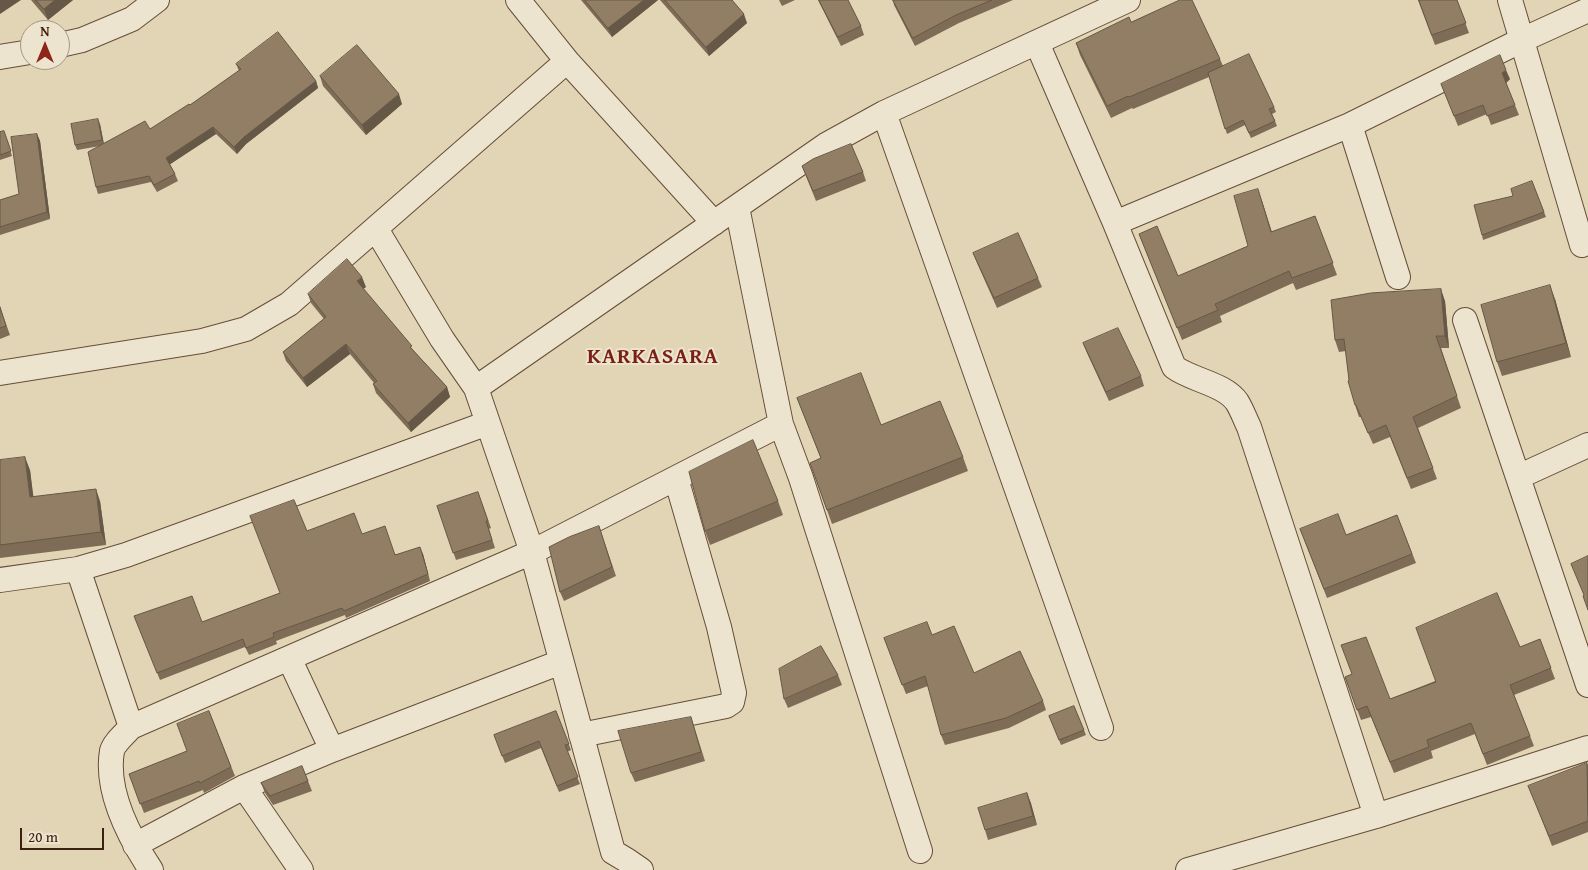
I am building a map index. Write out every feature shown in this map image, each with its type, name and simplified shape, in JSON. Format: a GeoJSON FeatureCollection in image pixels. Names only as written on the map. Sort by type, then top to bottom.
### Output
{"type":"FeatureCollection","features":[{"type":"Feature","properties":{"kind":"street"},"geometry":{"type":"LineString","coordinates":[[70,43],[82,40],[132,19],[157,0]]}},
{"type":"Feature","properties":{"kind":"street"},"geometry":{"type":"LineString","coordinates":[[518,0],[567,61],[714,223]]}},
{"type":"Feature","properties":{"kind":"street"},"geometry":{"type":"LineString","coordinates":[[476,388],[826,145],[884,113],[1128,0]]}},
{"type":"Feature","properties":{"kind":"street"},"geometry":{"type":"LineString","coordinates":[[1510,0],[1582,245]]}},
{"type":"Feature","properties":{"kind":"street"},"geometry":{"type":"LineString","coordinates":[[1115,223],[1350,125],[1522,40],[1588,10]]}},
{"type":"Feature","properties":{"kind":"street"},"geometry":{"type":"LineString","coordinates":[[1037,43],[1115,223],[1174,367],[1182,373],[1211,385],[1236,400],[1249,427],[1376,816]]}},
{"type":"Feature","properties":{"kind":"street"},"geometry":{"type":"LineString","coordinates":[[0,57],[20,54]]}},
{"type":"Feature","properties":{"kind":"street"},"geometry":{"type":"LineString","coordinates":[[0,373],[202,341],[246,328],[289,304],[567,61]]}},
{"type":"Feature","properties":{"kind":"street"},"geometry":{"type":"LineString","coordinates":[[884,113],[1101,728]]}},
{"type":"Feature","properties":{"kind":"street"},"geometry":{"type":"LineString","coordinates":[[1350,125],[1398,278]]}},
{"type":"Feature","properties":{"kind":"street"},"geometry":{"type":"LineString","coordinates":[[737,206],[781,424],[801,478],[920,851]]}},
{"type":"Feature","properties":{"kind":"street"},"geometry":{"type":"LineString","coordinates":[[376,229],[442,339],[476,388],[532,552],[602,817],[624,863]]}},
{"type":"Feature","properties":{"kind":"street"},"geometry":{"type":"LineString","coordinates":[[1465,320],[1587,678]]}},
{"type":"Feature","properties":{"kind":"street"},"geometry":{"type":"LineString","coordinates":[[0,580],[78,569],[126,555],[488,423]]}},
{"type":"Feature","properties":{"kind":"street"},"geometry":{"type":"LineString","coordinates":[[151,870],[135,845],[118,804],[112,776],[112,750],[131,727],[532,552],[781,424]]}},
{"type":"Feature","properties":{"kind":"street"},"geometry":{"type":"LineString","coordinates":[[1518,477],[1588,445]]}},
{"type":"Feature","properties":{"kind":"street"},"geometry":{"type":"LineString","coordinates":[[581,735],[726,706],[732,702],[734,693],[720,627],[676,478]]}},
{"type":"Feature","properties":{"kind":"street"},"geometry":{"type":"LineString","coordinates":[[78,569],[131,727]]}},
{"type":"Feature","properties":{"kind":"street"},"geometry":{"type":"LineString","coordinates":[[289,658],[332,750]]}},
{"type":"Feature","properties":{"kind":"street"},"geometry":{"type":"LineString","coordinates":[[135,845],[244,787],[332,750],[561,662]]}},
{"type":"Feature","properties":{"kind":"street"},"geometry":{"type":"LineString","coordinates":[[1188,870],[1376,816],[1588,748]]}},
{"type":"Feature","properties":{"kind":"street"},"geometry":{"type":"LineString","coordinates":[[244,787],[301,870]]}},
{"type":"Feature","properties":{"kind":"building"},"geometry":{"type":"Polygon","coordinates":[[[36,0],[55,0],[44,9],[36,0]]]}},
{"type":"Feature","properties":{"kind":"building"},"geometry":{"type":"Polygon","coordinates":[[[585,0],[644,0],[608,28],[585,0]]]}},
{"type":"Feature","properties":{"kind":"building"},"geometry":{"type":"Polygon","coordinates":[[[665,0],[732,0],[744,14],[706,47],[665,0]]]}},
{"type":"Feature","properties":{"kind":"building"},"geometry":{"type":"Polygon","coordinates":[[[819,0],[848,0],[861,26],[838,37],[819,0]]]}},
{"type":"Feature","properties":{"kind":"building"},"geometry":{"type":"Polygon","coordinates":[[[893,0],[992,0],[956,15],[913,38],[893,0]]]}},
{"type":"Feature","properties":{"kind":"building"},"geometry":{"type":"Polygon","coordinates":[[[1180,0],[1192,0],[1220,59],[1107,106],[1076,43],[1129,17],[1131,22],[1180,0]]]}},
{"type":"Feature","properties":{"kind":"building"},"geometry":{"type":"Polygon","coordinates":[[[1419,0],[1457,0],[1466,23],[1432,35],[1419,0]]]}},
{"type":"Feature","properties":{"kind":"building"},"geometry":{"type":"Polygon","coordinates":[[[278,32],[316,81],[244,137],[234,147],[213,127],[166,158],[175,174],[154,185],[149,176],[96,187],[88,152],[145,121],[150,129],[190,105],[241,69],[236,64],[278,32]]]}},
{"type":"Feature","properties":{"kind":"building"},"geometry":{"type":"Polygon","coordinates":[[[357,45],[399,94],[362,125],[320,76],[357,45]]]}},
{"type":"Feature","properties":{"kind":"building"},"geometry":{"type":"Polygon","coordinates":[[[1249,54],[1274,107],[1269,109],[1275,121],[1249,133],[1243,120],[1225,129],[1208,73],[1249,54]]]}},
{"type":"Feature","properties":{"kind":"building"},"geometry":{"type":"Polygon","coordinates":[[[1500,55],[1506,70],[1502,73],[1515,105],[1487,116],[1483,105],[1454,116],[1441,84],[1500,55]]]}},
{"type":"Feature","properties":{"kind":"building"},"geometry":{"type":"Polygon","coordinates":[[[98,119],[102,140],[75,145],[71,124],[98,119]]]}},
{"type":"Feature","properties":{"kind":"building"},"geometry":{"type":"Polygon","coordinates":[[[4,131],[11,151],[0,155],[0,132],[4,131]]]}},
{"type":"Feature","properties":{"kind":"building"},"geometry":{"type":"Polygon","coordinates":[[[37,134],[47,212],[0,227],[0,200],[19,194],[11,137],[37,134]]]}},
{"type":"Feature","properties":{"kind":"building"},"geometry":{"type":"Polygon","coordinates":[[[851,144],[863,172],[813,191],[802,166],[813,159],[851,144]]]}},
{"type":"Feature","properties":{"kind":"building"},"geometry":{"type":"Polygon","coordinates":[[[1532,181],[1544,212],[1482,235],[1474,205],[1513,196],[1511,189],[1532,181]]]}},
{"type":"Feature","properties":{"kind":"building"},"geometry":{"type":"Polygon","coordinates":[[[1258,189],[1271,232],[1315,216],[1333,263],[1292,278],[1289,271],[1215,304],[1218,310],[1177,328],[1139,234],[1157,226],[1178,276],[1248,246],[1234,196],[1258,189]]]}},
{"type":"Feature","properties":{"kind":"building"},"geometry":{"type":"Polygon","coordinates":[[[1018,233],[1038,278],[994,298],[973,253],[1018,233]]]}},
{"type":"Feature","properties":{"kind":"building"},"geometry":{"type":"Polygon","coordinates":[[[347,259],[362,277],[357,281],[412,346],[410,347],[447,387],[408,423],[373,384],[377,381],[346,344],[303,378],[283,352],[326,317],[308,294],[347,259]]]}},
{"type":"Feature","properties":{"kind":"building"},"geometry":{"type":"Polygon","coordinates":[[[1550,285],[1566,343],[1497,362],[1481,305],[1550,285]]]}},
{"type":"Feature","properties":{"kind":"building"},"geometry":{"type":"Polygon","coordinates":[[[1441,289],[1445,336],[1436,336],[1457,396],[1413,417],[1433,468],[1407,478],[1386,425],[1368,433],[1355,405],[1348,381],[1344,339],[1335,340],[1331,300],[1371,293],[1441,289]]]}},
{"type":"Feature","properties":{"kind":"building"},"geometry":{"type":"Polygon","coordinates":[[[0,307],[6,326],[0,328],[0,307]]]}},
{"type":"Feature","properties":{"kind":"building"},"geometry":{"type":"Polygon","coordinates":[[[1118,328],[1141,376],[1106,392],[1083,343],[1118,328]]]}},
{"type":"Feature","properties":{"kind":"building"},"geometry":{"type":"Polygon","coordinates":[[[861,373],[881,425],[940,401],[963,457],[827,510],[810,463],[821,458],[797,398],[861,373]]]}},
{"type":"Feature","properties":{"kind":"building"},"geometry":{"type":"Polygon","coordinates":[[[753,440],[778,501],[705,531],[689,472],[753,440]]]}},
{"type":"Feature","properties":{"kind":"building"},"geometry":{"type":"Polygon","coordinates":[[[25,457],[30,497],[96,489],[101,532],[0,545],[0,460],[25,457]]]}},
{"type":"Feature","properties":{"kind":"building"},"geometry":{"type":"Polygon","coordinates":[[[478,492],[492,540],[453,553],[437,506],[478,492]]]}},
{"type":"Feature","properties":{"kind":"building"},"geometry":{"type":"Polygon","coordinates":[[[294,500],[307,531],[354,513],[362,534],[385,526],[395,555],[420,547],[428,574],[344,611],[342,608],[273,633],[274,637],[246,648],[243,639],[157,673],[134,616],[192,596],[202,622],[280,593],[250,516],[294,500]]]}},
{"type":"Feature","properties":{"kind":"building"},"geometry":{"type":"Polygon","coordinates":[[[1338,514],[1346,535],[1397,515],[1412,554],[1324,589],[1300,529],[1338,514]]]}},
{"type":"Feature","properties":{"kind":"building"},"geometry":{"type":"Polygon","coordinates":[[[599,526],[612,567],[560,592],[549,547],[599,526]]]}},
{"type":"Feature","properties":{"kind":"building"},"geometry":{"type":"Polygon","coordinates":[[[1588,556],[1588,610],[1571,564],[1588,556]]]}},
{"type":"Feature","properties":{"kind":"building"},"geometry":{"type":"Polygon","coordinates":[[[1497,593],[1520,647],[1540,639],[1551,668],[1510,685],[1530,736],[1483,754],[1471,723],[1427,740],[1429,747],[1390,762],[1367,706],[1357,710],[1345,677],[1352,674],[1341,645],[1366,637],[1390,699],[1436,682],[1416,628],[1497,593]]]}},
{"type":"Feature","properties":{"kind":"building"},"geometry":{"type":"Polygon","coordinates":[[[927,622],[932,635],[954,626],[974,673],[1020,651],[1043,701],[1006,718],[941,735],[925,676],[902,685],[884,638],[927,622]]]}},
{"type":"Feature","properties":{"kind":"building"},"geometry":{"type":"Polygon","coordinates":[[[821,646],[838,675],[784,699],[779,669],[821,646]]]}},
{"type":"Feature","properties":{"kind":"building"},"geometry":{"type":"Polygon","coordinates":[[[1074,706],[1084,730],[1059,740],[1049,716],[1074,706]]]}},
{"type":"Feature","properties":{"kind":"building"},"geometry":{"type":"Polygon","coordinates":[[[209,711],[231,767],[200,783],[199,781],[140,804],[129,774],[187,751],[177,724],[209,711]]]}},
{"type":"Feature","properties":{"kind":"building"},"geometry":{"type":"Polygon","coordinates":[[[556,711],[569,744],[565,745],[578,777],[557,786],[539,741],[502,756],[494,735],[556,711]]]}},
{"type":"Feature","properties":{"kind":"building"},"geometry":{"type":"Polygon","coordinates":[[[691,717],[701,752],[631,773],[618,731],[691,717]]]}},
{"type":"Feature","properties":{"kind":"building"},"geometry":{"type":"Polygon","coordinates":[[[1587,763],[1588,821],[1549,836],[1528,786],[1587,763]]]}},
{"type":"Feature","properties":{"kind":"building"},"geometry":{"type":"Polygon","coordinates":[[[302,766],[308,781],[270,796],[261,783],[302,766]]]}},
{"type":"Feature","properties":{"kind":"building"},"geometry":{"type":"Polygon","coordinates":[[[1027,793],[1033,816],[985,830],[978,808],[1027,793]]]}},
{"type":"Feature","properties":{"kind":"district","name":"KARKASARA"},"geometry":{"type":"Point","coordinates":[653,357]}}]}
